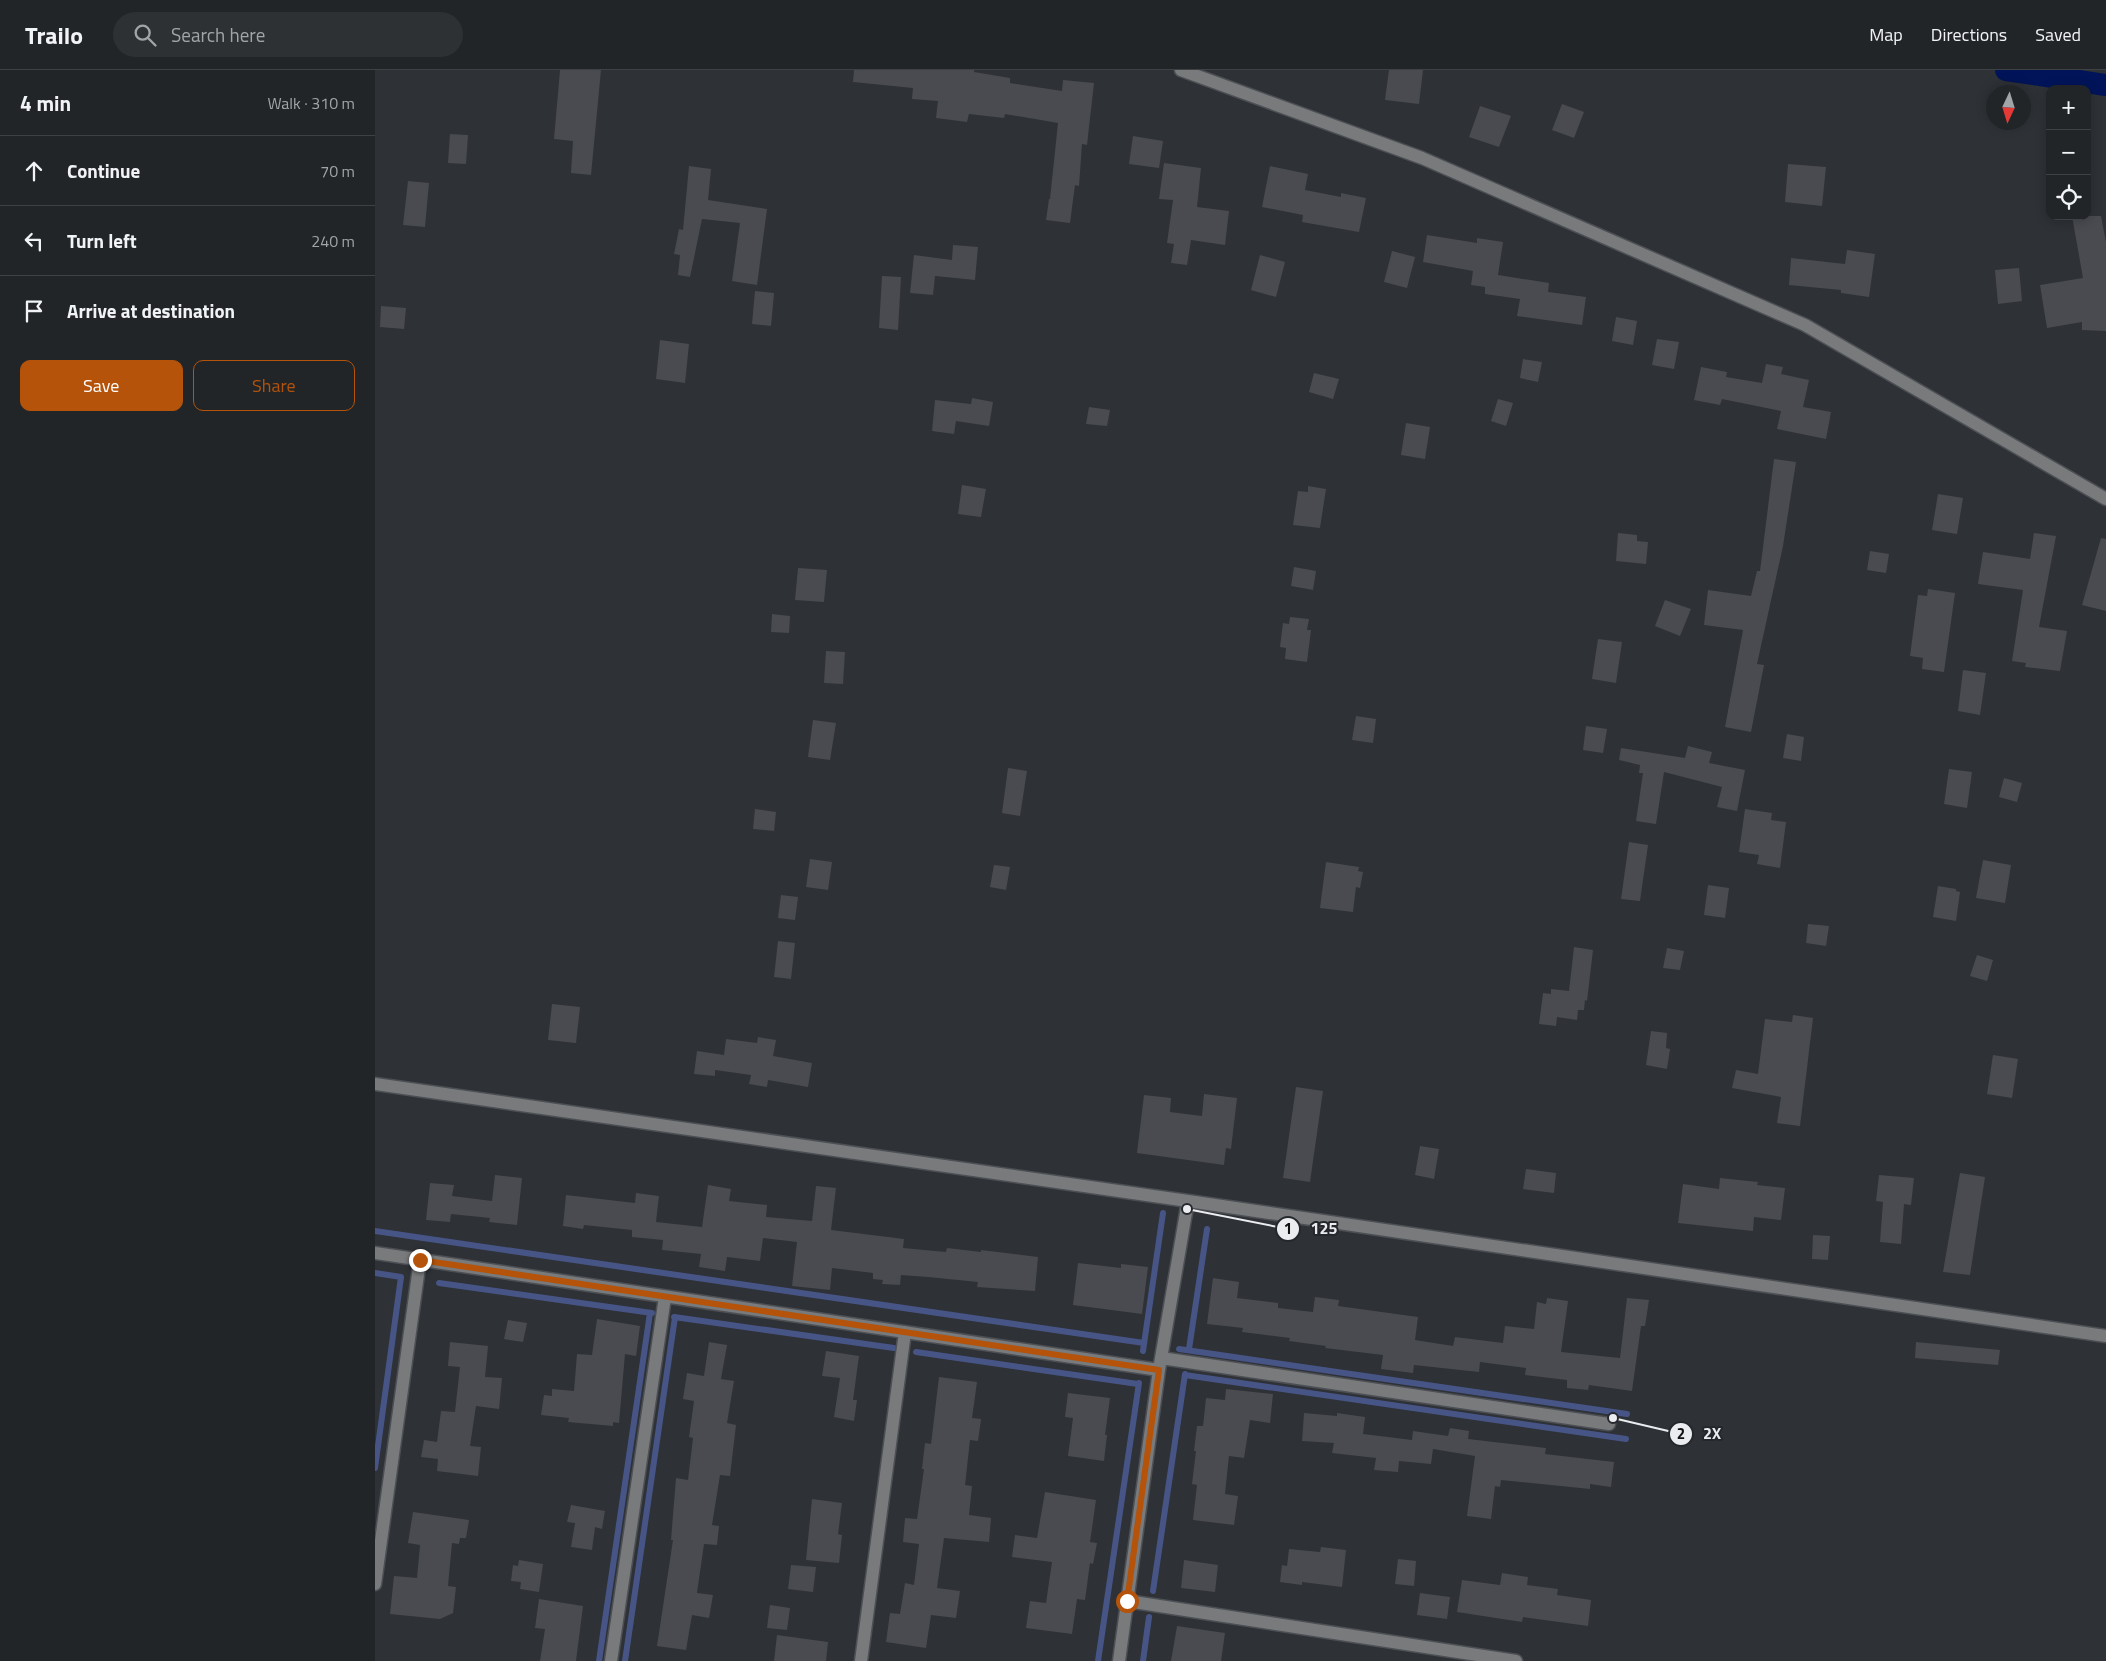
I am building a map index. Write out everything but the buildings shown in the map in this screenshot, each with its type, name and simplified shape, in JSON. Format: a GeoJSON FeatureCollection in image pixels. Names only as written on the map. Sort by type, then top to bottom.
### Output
{"type":"FeatureCollection","features":[{"type":"Feature","properties":{"kind":"street"},"geometry":{"type":"LineString","coordinates":[[1181,70],[1422,158],[1805,325],[2106,499]]}},
{"type":"Feature","properties":{"kind":"street"},"geometry":{"type":"LineString","coordinates":[[375,1084],[1188,1200],[2106,1336]]}},
{"type":"Feature","properties":{"kind":"street"},"geometry":{"type":"LineString","coordinates":[[1119,1661],[1160,1364],[1188,1200]]}},
{"type":"Feature","properties":{"kind":"street"},"geometry":{"type":"LineString","coordinates":[[375,1254],[905,1332],[1609,1424]]}},
{"type":"Feature","properties":{"kind":"street"},"geometry":{"type":"LineString","coordinates":[[375,1584],[420,1260]]}},
{"type":"Feature","properties":{"kind":"street"},"geometry":{"type":"LineString","coordinates":[[611,1661],[665,1297]]}},
{"type":"Feature","properties":{"kind":"street"},"geometry":{"type":"LineString","coordinates":[[861,1661],[905,1332]]}},
{"type":"Feature","properties":{"kind":"street"},"geometry":{"type":"LineString","coordinates":[[1127,1601],[1516,1661]]}},
{"type":"Feature","properties":{"kind":"waterway"},"geometry":{"type":"LineString","coordinates":[[2006,70],[2106,85]]}},
{"type":"Feature","properties":{"kind":"waterway"},"geometry":{"type":"LineString","coordinates":[[1143,1351],[1163,1213]]}},
{"type":"Feature","properties":{"kind":"waterway"},"geometry":{"type":"LineString","coordinates":[[1189,1349],[1207,1229]]}},
{"type":"Feature","properties":{"kind":"waterway"},"geometry":{"type":"LineString","coordinates":[[375,1231],[1144,1343]]}},
{"type":"Feature","properties":{"kind":"waterway"},"geometry":{"type":"LineString","coordinates":[[375,1273],[401,1277],[375,1468]]}},
{"type":"Feature","properties":{"kind":"waterway"},"geometry":{"type":"LineString","coordinates":[[439,1283],[652,1313]]}},
{"type":"Feature","properties":{"kind":"waterway"},"geometry":{"type":"LineString","coordinates":[[599,1661],[650,1313]]}},
{"type":"Feature","properties":{"kind":"waterway"},"geometry":{"type":"LineString","coordinates":[[674,1317],[894,1348]]}},
{"type":"Feature","properties":{"kind":"waterway"},"geometry":{"type":"LineString","coordinates":[[625,1661],[675,1317]]}},
{"type":"Feature","properties":{"kind":"waterway"},"geometry":{"type":"LineString","coordinates":[[1179,1349],[1627,1414]]}},
{"type":"Feature","properties":{"kind":"waterway"},"geometry":{"type":"LineString","coordinates":[[916,1352],[1138,1384]]}},
{"type":"Feature","properties":{"kind":"waterway"},"geometry":{"type":"LineString","coordinates":[[1153,1591],[1185,1374]]}},
{"type":"Feature","properties":{"kind":"waterway"},"geometry":{"type":"LineString","coordinates":[[1185,1375],[1626,1439]]}},
{"type":"Feature","properties":{"kind":"waterway"},"geometry":{"type":"LineString","coordinates":[[1098,1661],[1139,1383]]}},
{"type":"Feature","properties":{"kind":"waterway"},"geometry":{"type":"LineString","coordinates":[[1143,1661],[1149,1617]]}},
{"type":"Feature","properties":{"kind":"place","name":"125"},"geometry":{"type":"Point","coordinates":[1187,1209]}},
{"type":"Feature","properties":{"kind":"place","name":"2X"},"geometry":{"type":"Point","coordinates":[1613,1418]}},
{"type":"Feature","properties":{"kind":"route"},"geometry":{"type":"LineString","coordinates":[[420,1260],[1159,1370],[1127,1601]]}}]}
